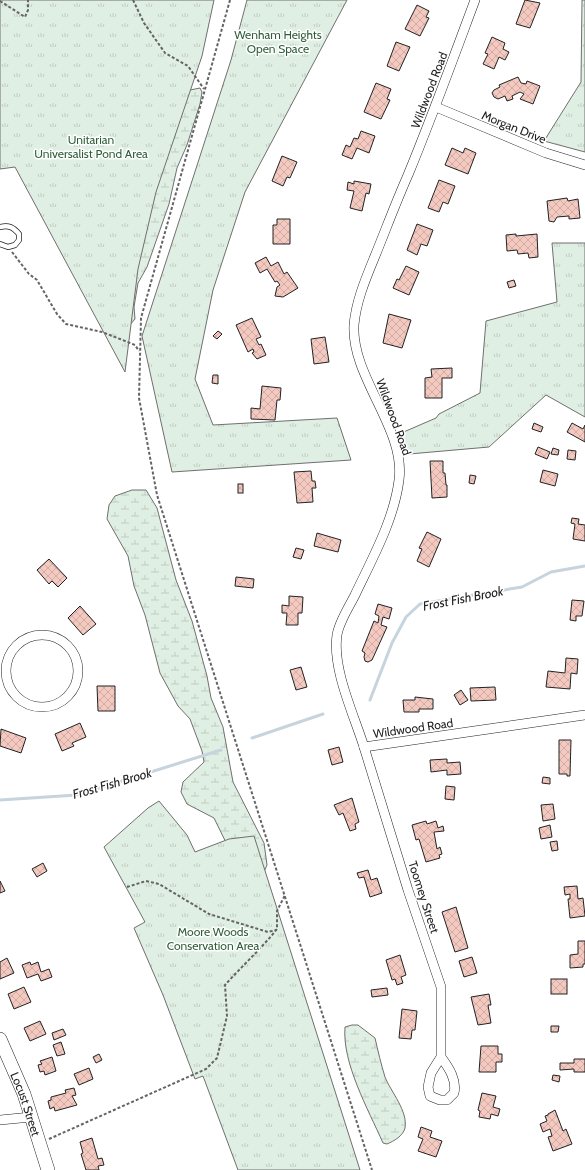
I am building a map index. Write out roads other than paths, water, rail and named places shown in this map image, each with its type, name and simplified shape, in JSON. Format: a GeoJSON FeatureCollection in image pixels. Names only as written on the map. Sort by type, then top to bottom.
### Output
{"type":"FeatureCollection","features":[{"type":"Feature","properties":{"kind":"main road","name":"Locust Street"},"geometry":{"type":"LineString","coordinates":[[0,1039],[31,1117],[48,1170]]}},
{"type":"Feature","properties":{"kind":"street","name":"Wildwood Road"},"geometry":{"type":"LineString","coordinates":[[475,0],[436,107],[365,282],[358,305],[354,326],[360,362],[386,423],[394,446],[400,472],[392,510],[378,545],[337,634],[337,654],[341,674],[364,747],[585,715]]}},
{"type":"Feature","properties":{"kind":"street","name":"Morgan Drive"},"geometry":{"type":"LineString","coordinates":[[436,107],[546,153],[585,165]]}},
{"type":"Feature","properties":{"kind":"street"},"geometry":{"type":"LineString","coordinates":[[38,636],[50,636],[66,645],[76,659],[78,672],[76,684],[70,694],[62,701],[43,707],[33,706],[19,699],[10,687],[7,672],[9,657],[16,647],[26,639],[38,636]]}},
{"type":"Feature","properties":{"kind":"street"},"geometry":{"type":"LineString","coordinates":[[0,653],[9,657]]}},
{"type":"Feature","properties":{"kind":"street","name":"Toomey Street"},"geometry":{"type":"LineString","coordinates":[[364,747],[408,890],[441,987],[441,1057]]}},
{"type":"Feature","properties":{"kind":"street"},"geometry":{"type":"LineString","coordinates":[[0,1120],[31,1117]]}},
{"type":"Feature","properties":{"kind":"lane"},"geometry":{"type":"LineString","coordinates":[[0,227],[6,226],[14,228],[19,234],[19,240],[15,245],[8,247],[0,244]]}},
{"type":"Feature","properties":{"kind":"waterway","name":"Frost Fish Brook"},"geometry":{"type":"LineString","coordinates":[[370,700],[392,643],[406,617],[420,604],[522,587],[551,572],[585,566]]}},
{"type":"Feature","properties":{"kind":"waterway","name":"Frost Fish Brook"},"geometry":{"type":"LineString","coordinates":[[252,738],[323,714]]}},
{"type":"Feature","properties":{"kind":"waterway","name":"Frost Fish Brook"},"geometry":{"type":"LineString","coordinates":[[0,800],[77,795],[221,750]]}},
{"type":"Feature","properties":{"kind":"park label","name":"Wenham Heights Open Space"},"geometry":{"type":"Point","coordinates":[278,41]}},
{"type":"Feature","properties":{"kind":"park label","name":"Unitarian Universalist Pond Area"},"geometry":{"type":"Point","coordinates":[91,146]}},
{"type":"Feature","properties":{"kind":"park label","name":"Moore Woods Conservation Area"},"geometry":{"type":"Point","coordinates":[213,938]}}]}
